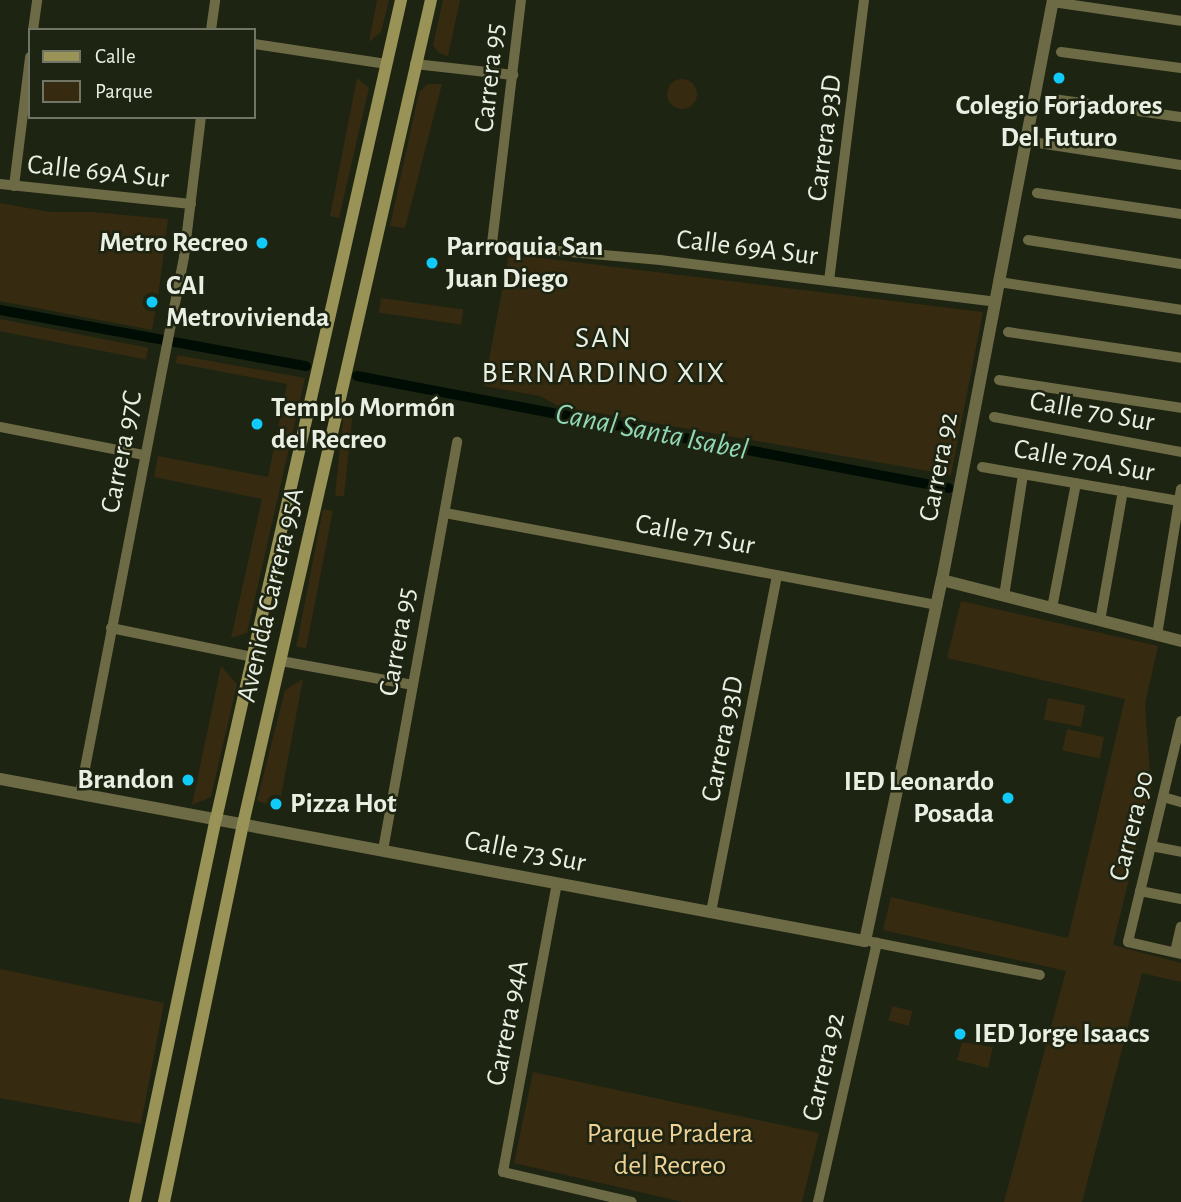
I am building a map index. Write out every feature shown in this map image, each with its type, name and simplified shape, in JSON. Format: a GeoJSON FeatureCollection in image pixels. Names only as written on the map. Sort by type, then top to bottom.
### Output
{"type":"FeatureCollection","features":[{"type":"Feature","properties":{"kind":"main road","name":"Avenida Carrera 95A"},"geometry":{"type":"LineString","coordinates":[[135,1202],[215,819],[401,0]]}},
{"type":"Feature","properties":{"kind":"main road","name":"Avenida Carrera 95A"},"geometry":{"type":"LineString","coordinates":[[164,1202],[243,824],[430,0]]}},
{"type":"Feature","properties":{"kind":"street"},"geometry":{"type":"LineString","coordinates":[[33,28],[37,0]]}},
{"type":"Feature","properties":{"kind":"street"},"geometry":{"type":"LineString","coordinates":[[211,28],[215,0]]}},
{"type":"Feature","properties":{"kind":"street","name":"Carrera 95"},"geometry":{"type":"LineString","coordinates":[[492,245],[521,0]]}},
{"type":"Feature","properties":{"kind":"street","name":"Carrera 93D"},"geometry":{"type":"LineString","coordinates":[[829,281],[864,0]]}},
{"type":"Feature","properties":{"kind":"street"},"geometry":{"type":"LineString","coordinates":[[1053,1],[1181,20]]}},
{"type":"Feature","properties":{"kind":"street","name":"Carrera 92"},"geometry":{"type":"LineString","coordinates":[[818,1202],[942,580],[1053,1]]}},
{"type":"Feature","properties":{"kind":"street"},"geometry":{"type":"LineString","coordinates":[[256,44],[386,64]]}},
{"type":"Feature","properties":{"kind":"street"},"geometry":{"type":"LineString","coordinates":[[1061,52],[1181,68]]}},
{"type":"Feature","properties":{"kind":"street"},"geometry":{"type":"LineString","coordinates":[[415,64],[513,75]]}},
{"type":"Feature","properties":{"kind":"street"},"geometry":{"type":"LineString","coordinates":[[14,186],[28,73]]}},
{"type":"Feature","properties":{"kind":"street"},"geometry":{"type":"LineString","coordinates":[[1053,99],[1181,117]]}},
{"type":"Feature","properties":{"kind":"street","name":"Carrera 97C"},"geometry":{"type":"LineString","coordinates":[[80,794],[169,332],[191,204],[201,119]]}},
{"type":"Feature","properties":{"kind":"street"},"geometry":{"type":"LineString","coordinates":[[1026,141],[1181,165]]}},
{"type":"Feature","properties":{"kind":"street","name":"Calle 69A Sur"},"geometry":{"type":"LineString","coordinates":[[0,184],[191,204]]}},
{"type":"Feature","properties":{"kind":"street"},"geometry":{"type":"LineString","coordinates":[[1037,193],[1181,214]]}},
{"type":"Feature","properties":{"kind":"street"},"geometry":{"type":"LineString","coordinates":[[1028,240],[1181,264]]}},
{"type":"Feature","properties":{"kind":"street","name":"Calle 69A Sur"},"geometry":{"type":"LineString","coordinates":[[492,245],[829,281],[995,302]]}},
{"type":"Feature","properties":{"kind":"street"},"geometry":{"type":"LineString","coordinates":[[999,282],[1181,310]]}},
{"type":"Feature","properties":{"kind":"street"},"geometry":{"type":"LineString","coordinates":[[1008,332],[1181,358]]}},
{"type":"Feature","properties":{"kind":"street"},"geometry":{"type":"LineString","coordinates":[[999,380],[1181,408]]}},
{"type":"Feature","properties":{"kind":"street","name":"Calle 70 Sur"},"geometry":{"type":"LineString","coordinates":[[994,417],[1181,452]]}},
{"type":"Feature","properties":{"kind":"street"},"geometry":{"type":"LineString","coordinates":[[0,427],[144,455]]}},
{"type":"Feature","properties":{"kind":"street","name":"Carrera 95"},"geometry":{"type":"LineString","coordinates":[[383,850],[457,442]]}},
{"type":"Feature","properties":{"kind":"street","name":"Calle 70A Sur"},"geometry":{"type":"LineString","coordinates":[[982,467],[1179,501]]}},
{"type":"Feature","properties":{"kind":"street"},"geometry":{"type":"LineString","coordinates":[[1004,596],[1023,474]]}},
{"type":"Feature","properties":{"kind":"street"},"geometry":{"type":"LineString","coordinates":[[1052,608],[1076,483]]}},
{"type":"Feature","properties":{"kind":"street"},"geometry":{"type":"LineString","coordinates":[[1157,635],[1179,520],[1181,489]]}},
{"type":"Feature","properties":{"kind":"street"},"geometry":{"type":"LineString","coordinates":[[1100,621],[1123,491]]}},
{"type":"Feature","properties":{"kind":"street","name":"Calle 71 Sur"},"geometry":{"type":"LineString","coordinates":[[444,513],[937,605]]}},
{"type":"Feature","properties":{"kind":"street","name":"Carrera 93D"},"geometry":{"type":"LineString","coordinates":[[711,912],[777,575]]}},
{"type":"Feature","properties":{"kind":"street"},"geometry":{"type":"LineString","coordinates":[[942,580],[1181,641]]}},
{"type":"Feature","properties":{"kind":"street"},"geometry":{"type":"LineString","coordinates":[[111,628],[252,657]]}},
{"type":"Feature","properties":{"kind":"street"},"geometry":{"type":"LineString","coordinates":[[281,661],[413,685]]}},
{"type":"Feature","properties":{"kind":"street","name":"Carrera 90"},"geometry":{"type":"LineString","coordinates":[[1178,953],[1128,942],[1163,797],[1177,754],[1181,721]]}},
{"type":"Feature","properties":{"kind":"street","name":"Calle 73 Sur"},"geometry":{"type":"LineString","coordinates":[[0,779],[1040,975]]}},
{"type":"Feature","properties":{"kind":"street"},"geometry":{"type":"LineString","coordinates":[[1163,797],[1181,802]]}},
{"type":"Feature","properties":{"kind":"street"},"geometry":{"type":"LineString","coordinates":[[1151,846],[1181,852]]}},
{"type":"Feature","properties":{"kind":"street","name":"Carrera 94A"},"geometry":{"type":"LineString","coordinates":[[557,883],[503,1172],[632,1202]]}},
{"type":"Feature","properties":{"kind":"street"},"geometry":{"type":"LineString","coordinates":[[1140,891],[1181,900]]}},
{"type":"Feature","properties":{"kind":"street"},"geometry":{"type":"LineString","coordinates":[[1178,953],[1181,928]]}},
{"type":"Feature","properties":{"kind":"green space"},"geometry":{"type":"Polygon","coordinates":[[[377,0],[389,0],[381,32],[369,42],[377,0]]]}},
{"type":"Feature","properties":{"kind":"green space"},"geometry":{"type":"Polygon","coordinates":[[[443,0],[460,0],[448,56],[439,53],[433,45],[443,0]]]}},
{"type":"Feature","properties":{"kind":"green space"},"geometry":{"type":"Polygon","coordinates":[[[357,78],[369,88],[339,218],[330,216],[357,78]]]}},
{"type":"Feature","properties":{"kind":"green space"},"geometry":{"type":"Polygon","coordinates":[[[682,79],[693,83],[697,94],[693,105],[682,109],[671,105],[667,94],[671,83],[682,79]]]}},
{"type":"Feature","properties":{"kind":"green space"},"geometry":{"type":"Polygon","coordinates":[[[428,84],[442,84],[405,228],[390,226],[419,92],[428,84]]]}},
{"type":"Feature","properties":{"kind":"green space"},"geometry":{"type":"Polygon","coordinates":[[[0,203],[50,212],[92,212],[168,219],[158,297],[148,295],[146,306],[156,308],[152,330],[0,301],[0,203]]]}},
{"type":"Feature","properties":{"kind":"green space"},"geometry":{"type":"Polygon","coordinates":[[[509,254],[983,312],[951,475],[558,406],[540,396],[484,386],[509,254]]]}},
{"type":"Feature","properties":{"kind":"green space"},"geometry":{"type":"Polygon","coordinates":[[[381,298],[463,310],[461,324],[379,313],[381,298]]]}},
{"type":"Feature","properties":{"kind":"green space"},"geometry":{"type":"Polygon","coordinates":[[[0,319],[148,348],[146,360],[0,331],[0,319]]]}},
{"type":"Feature","properties":{"kind":"green space"},"geometry":{"type":"Polygon","coordinates":[[[177,355],[305,378],[247,633],[231,638],[262,499],[154,477],[158,456],[268,477],[287,384],[176,363],[177,355]]]}},
{"type":"Feature","properties":{"kind":"green space"},"geometry":{"type":"Polygon","coordinates":[[[344,410],[353,411],[344,496],[335,496],[344,410]]]}},
{"type":"Feature","properties":{"kind":"green space"},"geometry":{"type":"Polygon","coordinates":[[[323,509],[333,511],[306,648],[296,646],[323,509]]]}},
{"type":"Feature","properties":{"kind":"green space"},"geometry":{"type":"Polygon","coordinates":[[[961,601],[1158,646],[1145,704],[1151,788],[1113,945],[1181,963],[1181,982],[1142,973],[1082,1202],[1004,1202],[1066,971],[883,930],[891,897],[1068,938],[1125,699],[947,658],[961,601]]]}},
{"type":"Feature","properties":{"kind":"green space"},"geometry":{"type":"Polygon","coordinates":[[[221,666],[237,684],[211,797],[192,805],[221,666]]]}},
{"type":"Feature","properties":{"kind":"green space"},"geometry":{"type":"Polygon","coordinates":[[[303,679],[278,812],[271,811],[271,805],[257,801],[285,690],[303,679]]]}},
{"type":"Feature","properties":{"kind":"green space"},"geometry":{"type":"Polygon","coordinates":[[[1048,698],[1085,705],[1081,727],[1044,720],[1048,698]]]}},
{"type":"Feature","properties":{"kind":"green space"},"geometry":{"type":"Polygon","coordinates":[[[1067,729],[1104,737],[1100,758],[1062,751],[1067,729]]]}},
{"type":"Feature","properties":{"kind":"green space"},"geometry":{"type":"Polygon","coordinates":[[[0,969],[164,1003],[141,1124],[0,1098],[0,969]]]}},
{"type":"Feature","properties":{"kind":"green space"},"geometry":{"type":"Polygon","coordinates":[[[892,1006],[912,1011],[909,1026],[888,1021],[892,1006]]]}},
{"type":"Feature","properties":{"kind":"green space"},"geometry":{"type":"Polygon","coordinates":[[[962,1042],[993,1047],[988,1068],[957,1060],[962,1042]]]}},
{"type":"Feature","properties":{"kind":"green space","name":"Parque Pradera del Recreo"},"geometry":{"type":"Polygon","coordinates":[[[533,1072],[819,1133],[802,1202],[683,1202],[514,1163],[533,1072]]]}},
{"type":"Feature","properties":{"kind":"waterway","name":"Canal Santa Isabel"},"geometry":{"type":"LineString","coordinates":[[0,310],[306,366]]}},
{"type":"Feature","properties":{"kind":"waterway","name":"Canal Santa Isabel"},"geometry":{"type":"LineString","coordinates":[[357,376],[948,488]]}},
{"type":"Feature","properties":{"kind":"place","name":"Colegio Forjadores Del Futuro"},"geometry":{"type":"Point","coordinates":[1059,78]}},
{"type":"Feature","properties":{"kind":"place","name":"Metro Recreo"},"geometry":{"type":"Point","coordinates":[262,243]}},
{"type":"Feature","properties":{"kind":"place","name":"Parroquia San Juan Diego"},"geometry":{"type":"Point","coordinates":[432,263]}},
{"type":"Feature","properties":{"kind":"place","name":"CAI Metrovivienda"},"geometry":{"type":"Point","coordinates":[152,302]}},
{"type":"Feature","properties":{"kind":"place","name":"Templo Mormón del Recreo"},"geometry":{"type":"Point","coordinates":[257,424]}},
{"type":"Feature","properties":{"kind":"place","name":"Brandon"},"geometry":{"type":"Point","coordinates":[188,780]}},
{"type":"Feature","properties":{"kind":"place","name":"IED Leonardo Posada"},"geometry":{"type":"Point","coordinates":[1008,798]}},
{"type":"Feature","properties":{"kind":"place","name":"Pizza Hot"},"geometry":{"type":"Point","coordinates":[276,804]}},
{"type":"Feature","properties":{"kind":"place","name":"IED Jorge Isaacs"},"geometry":{"type":"Point","coordinates":[960,1034]}},
{"type":"Feature","properties":{"kind":"district","name":"SAN BERNARDINO XIX"},"geometry":{"type":"Point","coordinates":[604,355]}}]}
